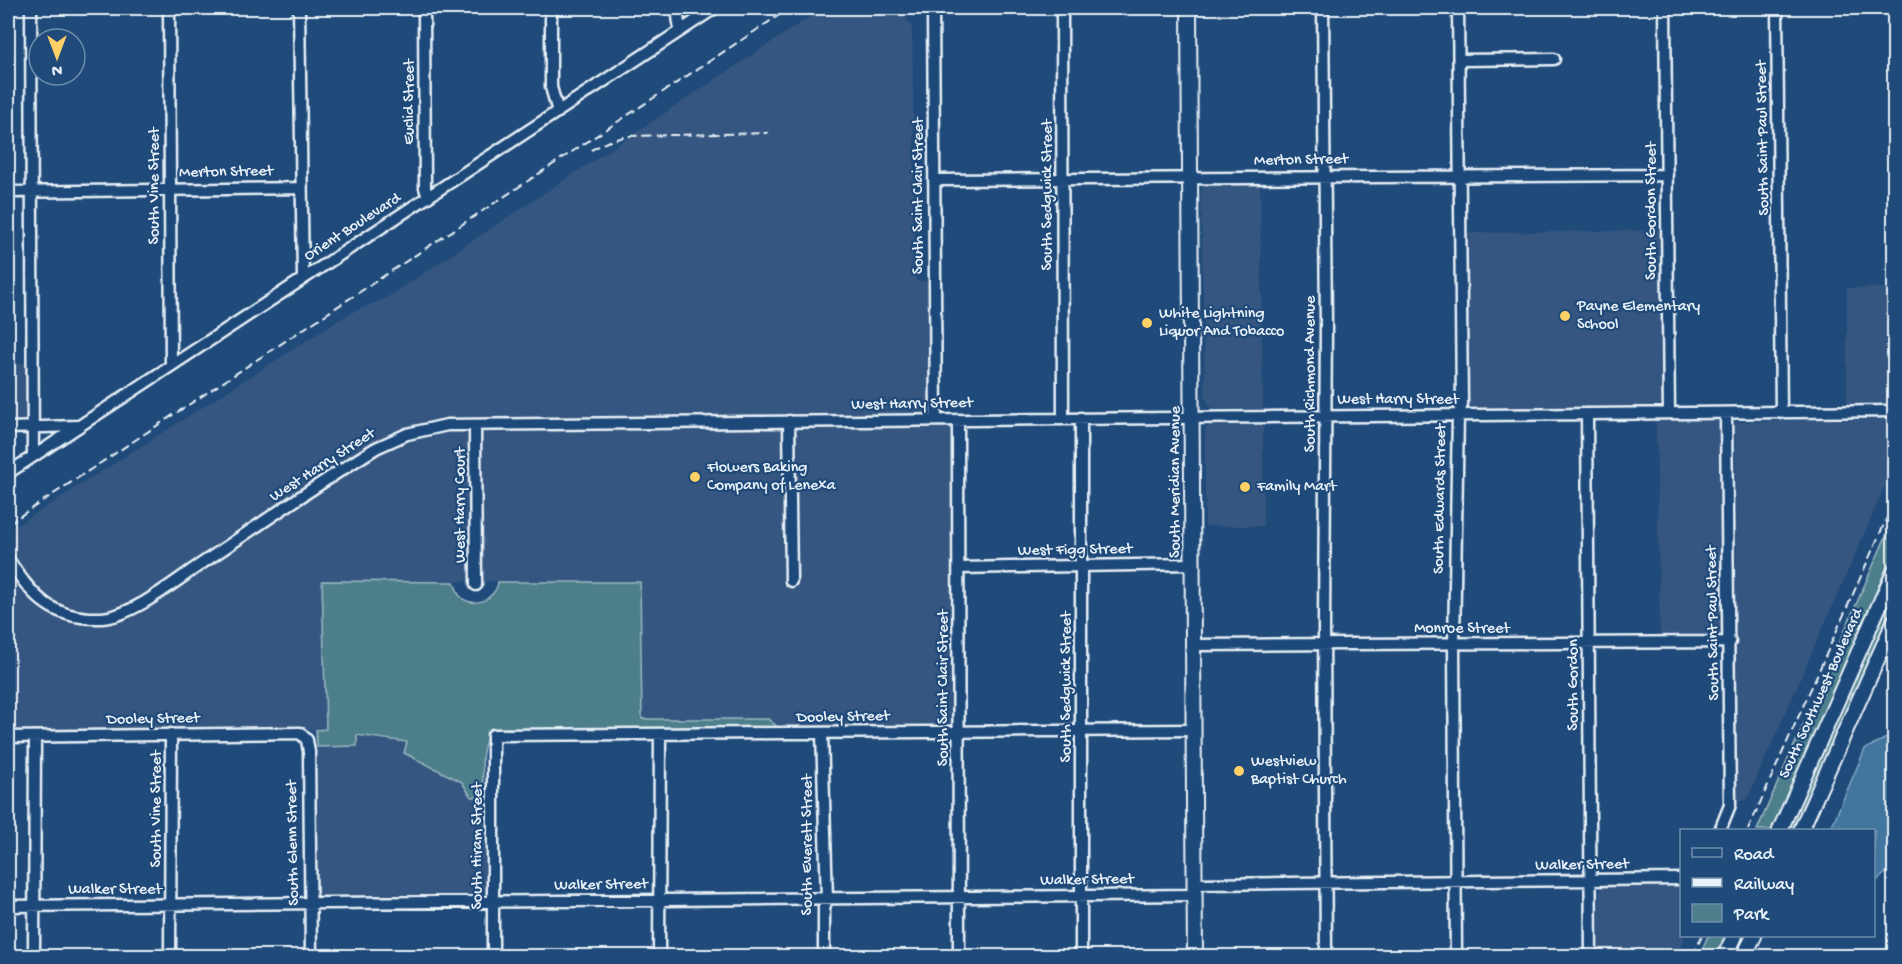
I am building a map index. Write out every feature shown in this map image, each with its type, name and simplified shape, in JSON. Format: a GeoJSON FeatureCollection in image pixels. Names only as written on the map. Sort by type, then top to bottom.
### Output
{"type":"FeatureCollection","features":[{"type":"Feature","properties":{"kind":"main road","name":"South Meridian Avenue"},"geometry":{"type":"LineString","coordinates":[[1189,8],[1195,957]]}},
{"type":"Feature","properties":{"kind":"main road","name":"South Southwest Boulevard"},"geometry":{"type":"LineString","coordinates":[[1781,829],[1894,572]]}},
{"type":"Feature","properties":{"kind":"main road"},"geometry":{"type":"LineString","coordinates":[[1802,829],[1894,622]]}},
{"type":"Feature","properties":{"kind":"main road"},"geometry":{"type":"LineString","coordinates":[[1725,957],[1734,937]]}},
{"type":"Feature","properties":{"kind":"main road"},"geometry":{"type":"LineString","coordinates":[[1744,957],[1754,937]]}},
{"type":"Feature","properties":{"kind":"street"},"geometry":{"type":"LineString","coordinates":[[31,8],[33,456]]}},
{"type":"Feature","properties":{"kind":"street","name":"South Vine Street"},"geometry":{"type":"LineString","coordinates":[[169,8],[171,365]]}},
{"type":"Feature","properties":{"kind":"street"},"geometry":{"type":"LineString","coordinates":[[299,8],[303,278]]}},
{"type":"Feature","properties":{"kind":"street","name":"Euclid Street"},"geometry":{"type":"LineString","coordinates":[[424,8],[425,188],[428,196]]}},
{"type":"Feature","properties":{"kind":"street"},"geometry":{"type":"LineString","coordinates":[[551,8],[551,87],[558,111]]}},
{"type":"Feature","properties":{"kind":"street"},"geometry":{"type":"LineString","coordinates":[[677,8],[677,22],[680,31]]}},
{"type":"Feature","properties":{"kind":"street","name":"Orient Boulevard"},"geometry":{"type":"LineString","coordinates":[[8,472],[715,8]]}},
{"type":"Feature","properties":{"kind":"street","name":"South Saint Clair Street"},"geometry":{"type":"LineString","coordinates":[[933,8],[936,420]]}},
{"type":"Feature","properties":{"kind":"street","name":"South Sedgwick Street"},"geometry":{"type":"LineString","coordinates":[[1062,8],[1063,418]]}},
{"type":"Feature","properties":{"kind":"street","name":"South Richmond Avenue"},"geometry":{"type":"LineString","coordinates":[[1323,8],[1326,957]]}},
{"type":"Feature","properties":{"kind":"street","name":"South Edwards Street"},"geometry":{"type":"LineString","coordinates":[[1456,957],[1454,644],[1458,415],[1462,405],[1458,8]]}},
{"type":"Feature","properties":{"kind":"street","name":"South Gordon Street"},"geometry":{"type":"LineString","coordinates":[[1665,8],[1669,413]]}},
{"type":"Feature","properties":{"kind":"street","name":"South Saint Paul Street"},"geometry":{"type":"LineString","coordinates":[[1778,8],[1781,413]]}},
{"type":"Feature","properties":{"kind":"street"},"geometry":{"type":"LineString","coordinates":[[1459,60],[1554,59]]}},
{"type":"Feature","properties":{"kind":"street","name":"Merton Street"},"geometry":{"type":"LineString","coordinates":[[934,180],[1667,175]]}},
{"type":"Feature","properties":{"kind":"street","name":"Merton Street"},"geometry":{"type":"LineString","coordinates":[[8,192],[300,188]]}},
{"type":"Feature","properties":{"kind":"street","name":"West Harry Street"},"geometry":{"type":"LineString","coordinates":[[8,559],[27,588],[44,604],[78,616],[111,616],[133,607],[174,582],[384,444],[434,426],[1193,416],[1894,411]]}},
{"type":"Feature","properties":{"kind":"street","name":"South Saint Paul Street"},"geometry":{"type":"LineString","coordinates":[[1721,829],[1730,805],[1726,413]]}},
{"type":"Feature","properties":{"kind":"street","name":"South Gordon"},"geometry":{"type":"LineString","coordinates":[[1587,414],[1591,957]]}},
{"type":"Feature","properties":{"kind":"street","name":"South Sedgwick Street"},"geometry":{"type":"LineString","coordinates":[[1081,418],[1083,566],[1081,957]]}},
{"type":"Feature","properties":{"kind":"street","name":"South Saint Clair Street"},"geometry":{"type":"LineString","coordinates":[[958,420],[959,957]]}},
{"type":"Feature","properties":{"kind":"street"},"geometry":{"type":"LineString","coordinates":[[789,421],[791,581]]}},
{"type":"Feature","properties":{"kind":"street","name":"West Harry Court"},"geometry":{"type":"LineString","coordinates":[[476,425],[476,585]]}},
{"type":"Feature","properties":{"kind":"street"},"geometry":{"type":"LineString","coordinates":[[8,428],[78,426]]}},
{"type":"Feature","properties":{"kind":"street","name":"West Figg Street"},"geometry":{"type":"LineString","coordinates":[[959,568],[1192,564]]}},
{"type":"Feature","properties":{"kind":"street","name":"Monroe Street"},"geometry":{"type":"LineString","coordinates":[[1193,645],[1730,642]]}},
{"type":"Feature","properties":{"kind":"street","name":"Dooley Street"},"geometry":{"type":"LineString","coordinates":[[493,735],[1194,730]]}},
{"type":"Feature","properties":{"kind":"street","name":"Dooley Street"},"geometry":{"type":"LineString","coordinates":[[8,737],[300,733]]}},
{"type":"Feature","properties":{"kind":"street","name":"South Glenn Street"},"geometry":{"type":"LineString","coordinates":[[300,733],[307,740],[309,752],[310,957]]}},
{"type":"Feature","properties":{"kind":"street","name":"South Everett Street"},"geometry":{"type":"LineString","coordinates":[[822,733],[826,899],[824,957]]}},
{"type":"Feature","properties":{"kind":"street","name":"South Vine Street"},"geometry":{"type":"LineString","coordinates":[[170,957],[171,734]]}},
{"type":"Feature","properties":{"kind":"street"},"geometry":{"type":"LineString","coordinates":[[659,957],[660,734]]}},
{"type":"Feature","properties":{"kind":"street","name":"South Hiram Street"},"geometry":{"type":"LineString","coordinates":[[493,735],[493,957]]}},
{"type":"Feature","properties":{"kind":"street"},"geometry":{"type":"LineString","coordinates":[[34,957],[35,737]]}},
{"type":"Feature","properties":{"kind":"street","name":"Walker Street"},"geometry":{"type":"LineString","coordinates":[[8,906],[1081,896],[1326,884],[1680,879]]}},
{"type":"Feature","properties":{"kind":"shaded area"},"geometry":{"type":"Polygon","coordinates":[[[823,8],[899,8],[912,28],[916,281],[932,282],[932,425],[945,426],[951,430],[953,438],[955,722],[952,726],[779,728],[768,719],[642,719],[639,582],[323,581],[326,730],[8,733],[8,531],[350,313],[388,297],[823,8]]]}},
{"type":"Feature","properties":{"kind":"shaded area"},"geometry":{"type":"Polygon","coordinates":[[[1211,182],[1260,182],[1263,409],[1212,409],[1205,398],[1201,194],[1203,185],[1211,182]]]}},
{"type":"Feature","properties":{"kind":"shaded area","name":"Payne Elementary School"},"geometry":{"type":"Polygon","coordinates":[[[1662,230],[1664,399],[1660,404],[1656,406],[1474,408],[1469,404],[1466,233],[1662,230]]]}},
{"type":"Feature","properties":{"kind":"shaded area"},"geometry":{"type":"Polygon","coordinates":[[[1847,288],[1894,288],[1894,405],[1847,405],[1847,288]]]}},
{"type":"Feature","properties":{"kind":"shaded area"},"geometry":{"type":"Polygon","coordinates":[[[8,363],[29,363],[28,422],[8,424],[8,363]]]}},
{"type":"Feature","properties":{"kind":"shaded area"},"geometry":{"type":"Polygon","coordinates":[[[1894,419],[1894,466],[1747,800],[1737,800],[1735,422],[1894,419]]]}},
{"type":"Feature","properties":{"kind":"shaded area"},"geometry":{"type":"Polygon","coordinates":[[[1656,420],[1716,420],[1722,425],[1723,636],[1660,637],[1656,420]]]}},
{"type":"Feature","properties":{"kind":"shaded area"},"geometry":{"type":"Polygon","coordinates":[[[1212,423],[1263,423],[1263,526],[1205,526],[1205,429],[1212,423]]]}},
{"type":"Feature","properties":{"kind":"shaded area"},"geometry":{"type":"Polygon","coordinates":[[[1894,734],[1894,866],[1875,882],[1875,829],[1830,829],[1865,749],[1894,734]]]}},
{"type":"Feature","properties":{"kind":"shaded area"},"geometry":{"type":"Polygon","coordinates":[[[356,735],[408,742],[404,753],[462,782],[471,797],[484,797],[485,891],[482,896],[319,898],[314,895],[317,747],[357,746],[356,735]]]}},
{"type":"Feature","properties":{"kind":"shaded area"},"geometry":{"type":"Polygon","coordinates":[[[1604,887],[1680,887],[1680,937],[1685,937],[1676,956],[1599,956],[1599,892],[1604,887]]]}},
{"type":"Feature","properties":{"kind":"green space"},"geometry":{"type":"Polygon","coordinates":[[[1894,518],[1894,557],[1774,829],[1757,829],[1894,518]]]}},
{"type":"Feature","properties":{"kind":"green space"},"geometry":{"type":"Polygon","coordinates":[[[322,581],[454,582],[460,596],[471,602],[489,598],[498,582],[640,582],[642,719],[768,719],[779,728],[494,730],[488,736],[483,752],[484,797],[471,797],[462,782],[404,753],[407,742],[357,735],[357,746],[317,747],[316,730],[326,729],[322,581]]]}},
{"type":"Feature","properties":{"kind":"green space"},"geometry":{"type":"Polygon","coordinates":[[[1894,587],[1894,611],[1797,829],[1786,829],[1894,587]]]}},
{"type":"Feature","properties":{"kind":"green space"},"geometry":{"type":"Polygon","coordinates":[[[1708,937],[1726,937],[1717,956],[1699,956],[1708,937]]]}},
{"type":"Feature","properties":{"kind":"railway"},"geometry":{"type":"LineString","coordinates":[[8,524],[790,8]]}},
{"type":"Feature","properties":{"kind":"railway"},"geometry":{"type":"LineString","coordinates":[[591,150],[627,136],[768,133]]}},
{"type":"Feature","properties":{"kind":"railway"},"geometry":{"type":"LineString","coordinates":[[1748,829],[1894,502]]}},
{"type":"Feature","properties":{"kind":"railway"},"geometry":{"type":"LineString","coordinates":[[1693,956],[1702,937]]}},
{"type":"Feature","properties":{"kind":"place","name":"Payne Elementary School"},"geometry":{"type":"Point","coordinates":[1565,316]}},
{"type":"Feature","properties":{"kind":"place","name":"White Lightning Liquor And Tobacco"},"geometry":{"type":"Point","coordinates":[1147,323]}},
{"type":"Feature","properties":{"kind":"place","name":"Flowers Baking Company of Lenexa"},"geometry":{"type":"Point","coordinates":[695,477]}},
{"type":"Feature","properties":{"kind":"place","name":"Family Mart"},"geometry":{"type":"Point","coordinates":[1245,487]}},
{"type":"Feature","properties":{"kind":"place","name":"Westview Baptist Church"},"geometry":{"type":"Point","coordinates":[1239,771]}}]}
